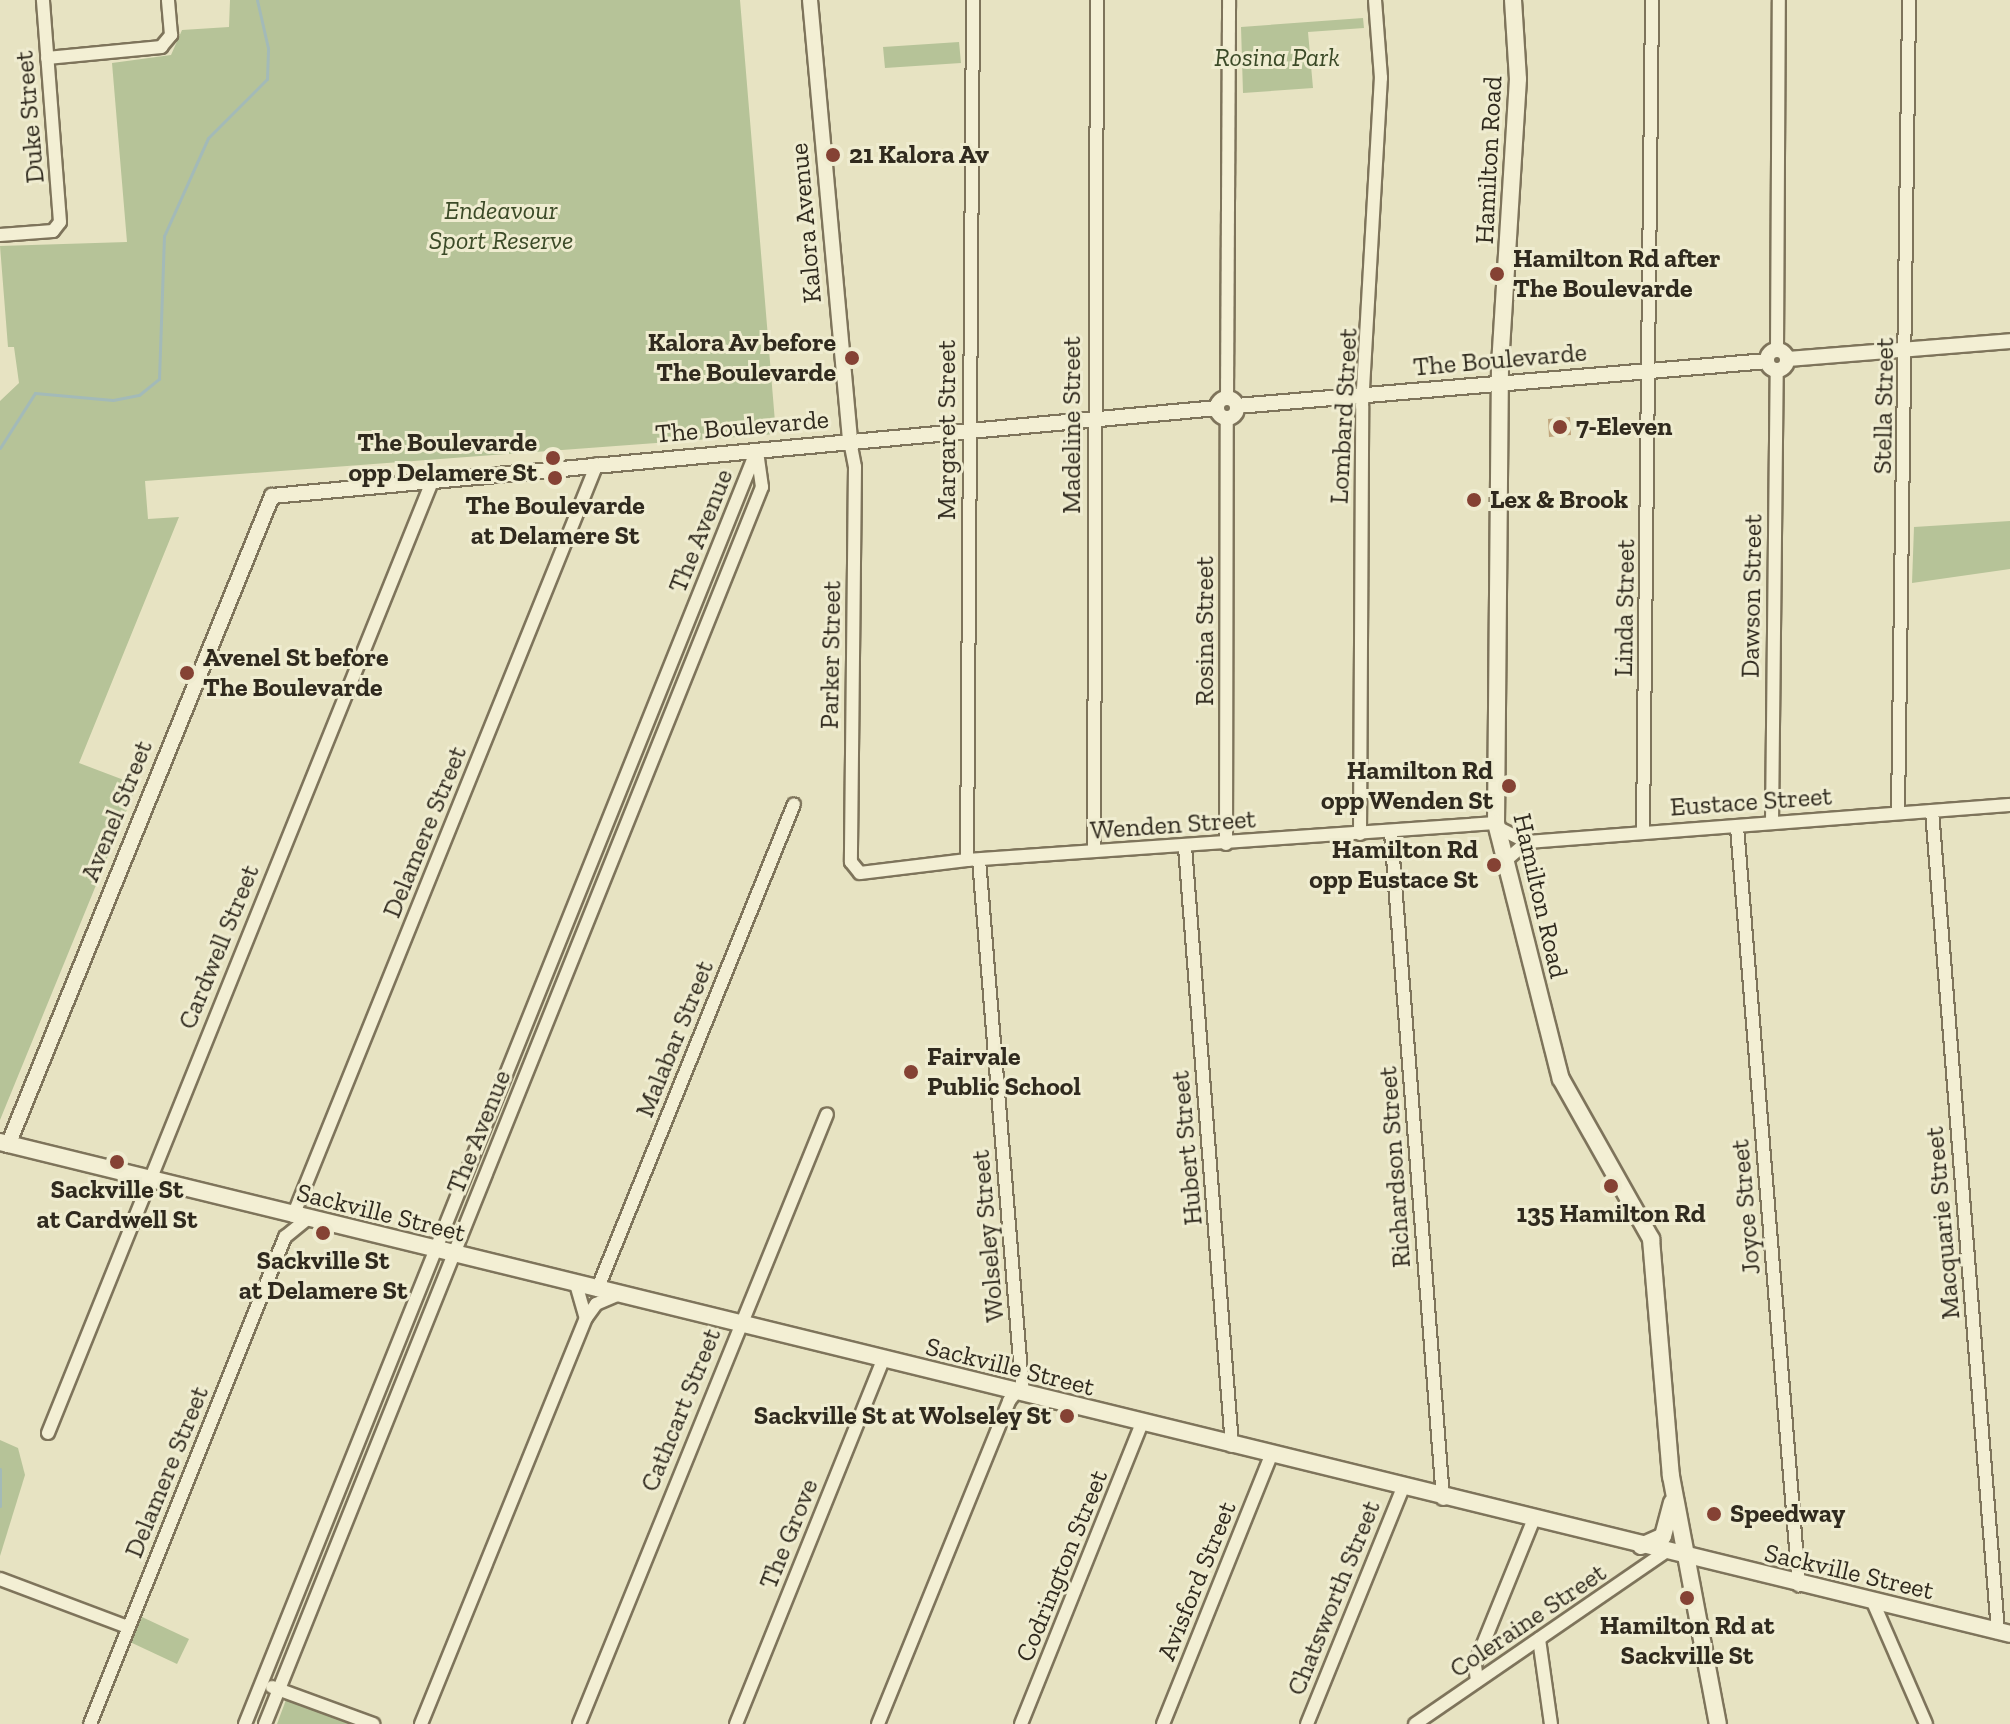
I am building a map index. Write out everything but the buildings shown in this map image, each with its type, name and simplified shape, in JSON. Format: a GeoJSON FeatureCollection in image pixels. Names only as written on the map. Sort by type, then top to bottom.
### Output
{"type":"FeatureCollection","features":[{"type":"Feature","properties":{"kind":"main road","name":"Hamilton Road"},"geometry":{"type":"LineString","coordinates":[[1513,0],[1518,79],[1501,384],[1496,825],[1561,1079],[1651,1239],[1671,1476],[1718,1724]]}},
{"type":"Feature","properties":{"kind":"main road","name":"Sackville Street"},"geometry":{"type":"LineString","coordinates":[[4,1144],[1688,1559],[2004,1633]]}},
{"type":"Feature","properties":{"kind":"main road"},"geometry":{"type":"LineString","coordinates":[[1638,1546],[1656,1542],[1666,1531],[1671,1476]]}},
{"type":"Feature","properties":{"kind":"street","name":"Duke Street"},"geometry":{"type":"LineString","coordinates":[[0,235],[58,229],[43,0]]}},
{"type":"Feature","properties":{"kind":"street"},"geometry":{"type":"LineString","coordinates":[[47,58],[168,43],[168,0]]}},
{"type":"Feature","properties":{"kind":"street","name":"Kalora Avenue"},"geometry":{"type":"LineString","coordinates":[[810,0],[850,441]]}},
{"type":"Feature","properties":{"kind":"street","name":"Margaret Street"},"geometry":{"type":"LineString","coordinates":[[973,0],[969,430],[973,860]]}},
{"type":"Feature","properties":{"kind":"street","name":"Madeline Street"},"geometry":{"type":"LineString","coordinates":[[1094,851],[1093,421],[1097,0]]}},
{"type":"Feature","properties":{"kind":"street","name":"Rosina Street"},"geometry":{"type":"LineString","coordinates":[[1226,844],[1229,0]]}},
{"type":"Feature","properties":{"kind":"street","name":"Lombard Street"},"geometry":{"type":"LineString","coordinates":[[1360,834],[1364,396],[1381,78],[1375,0]]}},
{"type":"Feature","properties":{"kind":"street","name":"Linda Street"},"geometry":{"type":"LineString","coordinates":[[1643,832],[1652,0]]}},
{"type":"Feature","properties":{"kind":"street"},"geometry":{"type":"LineString","coordinates":[[1772,366],[1782,354],[1779,0]]}},
{"type":"Feature","properties":{"kind":"street","name":"Stella Street"},"geometry":{"type":"LineString","coordinates":[[1898,813],[1907,349],[1909,0]]}},
{"type":"Feature","properties":{"kind":"street"},"geometry":{"type":"LineString","coordinates":[[1782,354],[2010,341]]}},
{"type":"Feature","properties":{"kind":"street","name":"The Boulevarde"},"geometry":{"type":"LineString","coordinates":[[272,496],[1650,370],[1772,366]]}},
{"type":"Feature","properties":{"kind":"street","name":"Dawson Street"},"geometry":{"type":"LineString","coordinates":[[1772,366],[1772,823]]}},
{"type":"Feature","properties":{"kind":"street","name":"Parker Street"},"geometry":{"type":"LineString","coordinates":[[850,441],[855,467],[854,870]]}},
{"type":"Feature","properties":{"kind":"street","name":"The Avenue"},"geometry":{"type":"LineString","coordinates":[[245,1724],[757,450]]}},
{"type":"Feature","properties":{"kind":"street","name":"The Avenue"},"geometry":{"type":"LineString","coordinates":[[265,1724],[762,487],[757,450]]}},
{"type":"Feature","properties":{"kind":"street","name":"Delamere Street"},"geometry":{"type":"LineString","coordinates":[[90,1724],[285,1237],[300,1217],[597,464]]}},
{"type":"Feature","properties":{"kind":"street","name":"Cardwell Street"},"geometry":{"type":"LineString","coordinates":[[48,1433],[433,479]]}},
{"type":"Feature","properties":{"kind":"street","name":"Avenel Street"},"geometry":{"type":"LineString","coordinates":[[4,1144],[272,496]]}},
{"type":"Feature","properties":{"kind":"street","name":"Malabar Street"},"geometry":{"type":"LineString","coordinates":[[597,1290],[794,804]]}},
{"type":"Feature","properties":{"kind":"street","name":"Eustace Street"},"geometry":{"type":"LineString","coordinates":[[1527,842],[2010,805]]}},
{"type":"Feature","properties":{"kind":"street","name":"Macquarie Street"},"geometry":{"type":"LineString","coordinates":[[1932,811],[2004,1633]]}},
{"type":"Feature","properties":{"kind":"street"},"geometry":{"type":"LineString","coordinates":[[1496,825],[1527,842],[1504,862]]}},
{"type":"Feature","properties":{"kind":"street","name":"Wenden Street"},"geometry":{"type":"LineString","coordinates":[[854,870],[1496,825]]}},
{"type":"Feature","properties":{"kind":"street","name":"Joyce Street"},"geometry":{"type":"LineString","coordinates":[[1737,827],[1799,1585]]}},
{"type":"Feature","properties":{"kind":"street","name":"Richardson Street"},"geometry":{"type":"LineString","coordinates":[[1391,832],[1443,1499]]}},
{"type":"Feature","properties":{"kind":"street","name":"Hubert Street"},"geometry":{"type":"LineString","coordinates":[[1185,847],[1232,1446]]}},
{"type":"Feature","properties":{"kind":"street","name":"Wolseley Street"},"geometry":{"type":"LineString","coordinates":[[878,1724],[1022,1385],[973,860]]}},
{"type":"Feature","properties":{"kind":"street","name":"Cathcart Street"},"geometry":{"type":"LineString","coordinates":[[579,1724],[827,1114]]}},
{"type":"Feature","properties":{"kind":"street"},"geometry":{"type":"LineString","coordinates":[[275,1212],[285,1237]]}},
{"type":"Feature","properties":{"kind":"street"},"geometry":{"type":"LineString","coordinates":[[576,1284],[586,1318]]}},
{"type":"Feature","properties":{"kind":"street"},"geometry":{"type":"LineString","coordinates":[[421,1724],[586,1318],[596,1304],[617,1295]]}},
{"type":"Feature","properties":{"kind":"street","name":"The Grove"},"geometry":{"type":"LineString","coordinates":[[736,1724],[883,1360]]}},
{"type":"Feature","properties":{"kind":"street","name":"Codrington Street"},"geometry":{"type":"LineString","coordinates":[[1021,1724],[1142,1423]]}},
{"type":"Feature","properties":{"kind":"street","name":"Avisford Street"},"geometry":{"type":"LineString","coordinates":[[1163,1724],[1271,1455]]}},
{"type":"Feature","properties":{"kind":"street","name":"Chatsworth Street"},"geometry":{"type":"LineString","coordinates":[[1307,1724],[1403,1488]]}},
{"type":"Feature","properties":{"kind":"street"},"geometry":{"type":"LineString","coordinates":[[1477,1681],[1475,1664],[1533,1521]]}},
{"type":"Feature","properties":{"kind":"street","name":"Coleraine Street"},"geometry":{"type":"LineString","coordinates":[[1415,1724],[1664,1553]]}},
{"type":"Feature","properties":{"kind":"street"},"geometry":{"type":"LineString","coordinates":[[0,1579],[128,1627]]}},
{"type":"Feature","properties":{"kind":"street"},"geometry":{"type":"LineString","coordinates":[[1873,1602],[1926,1724]]}},
{"type":"Feature","properties":{"kind":"street"},"geometry":{"type":"LineString","coordinates":[[1539,1639],[1551,1724]]}},
{"type":"Feature","properties":{"kind":"street"},"geometry":{"type":"LineString","coordinates":[[261,1683],[373,1724]]}},
{"type":"Feature","properties":{"kind":"green space","name":"Endeavour Sport Reserve"},"geometry":{"type":"Polygon","coordinates":[[[230,0],[740,0],[776,434],[145,481],[148,519],[179,517],[79,763],[137,785],[0,1120],[0,401],[19,383],[14,347],[8,347],[0,246],[127,242],[112,63],[171,55],[182,30],[229,27],[230,0]]]}},
{"type":"Feature","properties":{"kind":"green space","name":"Rosina Park"},"geometry":{"type":"Polygon","coordinates":[[[1363,18],[1364,28],[1308,32],[1313,88],[1243,93],[1241,27],[1363,18]]]}},
{"type":"Feature","properties":{"kind":"green space"},"geometry":{"type":"Polygon","coordinates":[[[959,42],[961,63],[885,68],[883,47],[959,42]]]}},
{"type":"Feature","properties":{"kind":"green space"},"geometry":{"type":"Polygon","coordinates":[[[2010,521],[2010,569],[1912,583],[1914,527],[2010,521]]]}},
{"type":"Feature","properties":{"kind":"green space"},"geometry":{"type":"Polygon","coordinates":[[[0,1440],[18,1448],[25,1475],[0,1556],[0,1440]]]}},
{"type":"Feature","properties":{"kind":"green space"},"geometry":{"type":"Polygon","coordinates":[[[142,1617],[189,1639],[177,1664],[130,1642],[142,1617]]]}},
{"type":"Feature","properties":{"kind":"green space"},"geometry":{"type":"Polygon","coordinates":[[[287,1697],[359,1724],[277,1724],[287,1697]]]}},
{"type":"Feature","properties":{"kind":"waterway"},"geometry":{"type":"LineString","coordinates":[[0,448],[35,393],[113,400],[139,395],[159,379],[164,236],[208,138],[267,79],[268,48],[257,0]]}},
{"type":"Feature","properties":{"kind":"waterway"},"geometry":{"type":"LineString","coordinates":[[0,1469],[0,1506]]}},
{"type":"Feature","properties":{"kind":"place","name":"21 Kalora Av"},"geometry":{"type":"Point","coordinates":[833,155]}},
{"type":"Feature","properties":{"kind":"place","name":"Hamilton Rd after The Boulevarde"},"geometry":{"type":"Point","coordinates":[1497,274]}},
{"type":"Feature","properties":{"kind":"place","name":"Kalora Av before The Boulevarde"},"geometry":{"type":"Point","coordinates":[852,358]}},
{"type":"Feature","properties":{"kind":"place","name":"7-Eleven"},"geometry":{"type":"Point","coordinates":[1560,427]}},
{"type":"Feature","properties":{"kind":"place","name":"The Boulevarde opp Delamere St"},"geometry":{"type":"Point","coordinates":[553,458]}},
{"type":"Feature","properties":{"kind":"place","name":"The Boulevarde at Delamere St"},"geometry":{"type":"Point","coordinates":[555,478]}},
{"type":"Feature","properties":{"kind":"place","name":"Lex & Brook"},"geometry":{"type":"Point","coordinates":[1474,500]}},
{"type":"Feature","properties":{"kind":"place","name":"Avenel St before The Boulevarde"},"geometry":{"type":"Point","coordinates":[187,673]}},
{"type":"Feature","properties":{"kind":"place","name":"Hamilton Rd opp Wenden St"},"geometry":{"type":"Point","coordinates":[1509,786]}},
{"type":"Feature","properties":{"kind":"place","name":"Hamilton Rd opp Eustace St"},"geometry":{"type":"Point","coordinates":[1494,865]}},
{"type":"Feature","properties":{"kind":"place","name":"Fairvale Public School"},"geometry":{"type":"Point","coordinates":[911,1072]}},
{"type":"Feature","properties":{"kind":"place","name":"Sackville St at Cardwell St"},"geometry":{"type":"Point","coordinates":[117,1162]}},
{"type":"Feature","properties":{"kind":"place","name":"135 Hamilton Rd"},"geometry":{"type":"Point","coordinates":[1611,1186]}},
{"type":"Feature","properties":{"kind":"place","name":"Sackville St at Delamere St"},"geometry":{"type":"Point","coordinates":[323,1233]}},
{"type":"Feature","properties":{"kind":"place","name":"Sackville St at Wolseley St"},"geometry":{"type":"Point","coordinates":[1067,1416]}},
{"type":"Feature","properties":{"kind":"place","name":"Speedway"},"geometry":{"type":"Point","coordinates":[1714,1514]}},
{"type":"Feature","properties":{"kind":"place","name":"Hamilton Rd at Sackville St"},"geometry":{"type":"Point","coordinates":[1687,1598]}}]}
